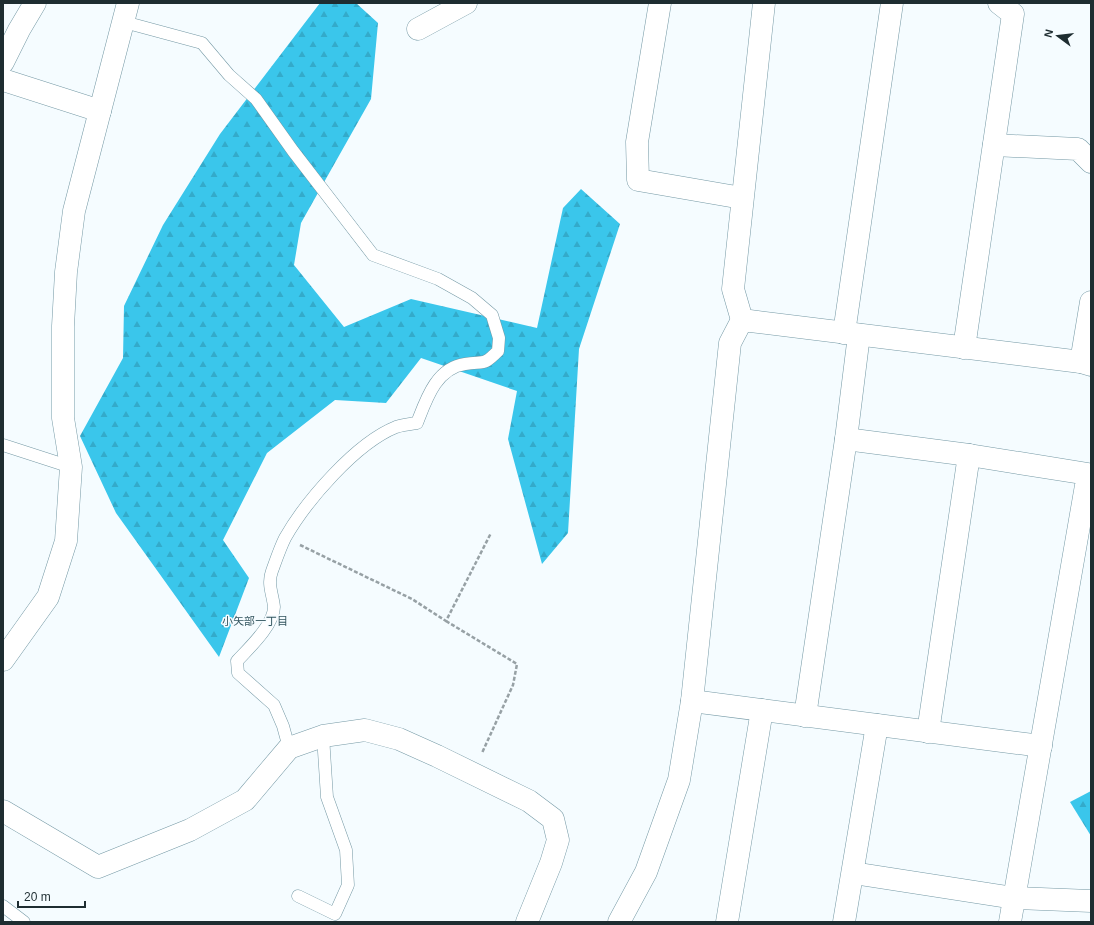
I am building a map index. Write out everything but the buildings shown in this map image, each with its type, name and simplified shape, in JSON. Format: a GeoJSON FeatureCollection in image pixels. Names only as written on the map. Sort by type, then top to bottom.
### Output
{"type":"FeatureCollection","features":[{"type":"Feature","properties":{"kind":"street"},"geometry":{"type":"LineString","coordinates":[[3,62],[12,26],[35,3]]}},
{"type":"Feature","properties":{"kind":"street"},"geometry":{"type":"LineString","coordinates":[[418,29],[466,3]]}},
{"type":"Feature","properties":{"kind":"street"},"geometry":{"type":"LineString","coordinates":[[660,3],[637,142],[638,180],[742,198]]}},
{"type":"Feature","properties":{"kind":"street"},"geometry":{"type":"LineString","coordinates":[[619,922],[646,872],[679,780],[692,701],[730,343],[742,320],[733,289],[764,3]]}},
{"type":"Feature","properties":{"kind":"street"},"geometry":{"type":"LineString","coordinates":[[805,716],[846,439],[851,334],[892,3]]}},
{"type":"Feature","properties":{"kind":"street"},"geometry":{"type":"LineString","coordinates":[[964,348],[1013,14],[999,3]]}},
{"type":"Feature","properties":{"kind":"street"},"geometry":{"type":"LineString","coordinates":[[5,655],[48,597],[66,541],[72,467],[63,418],[66,272],[74,211],[126,13]]}},
{"type":"Feature","properties":{"kind":"street"},"geometry":{"type":"LineString","coordinates":[[3,80],[100,111]]}},
{"type":"Feature","properties":{"kind":"street"},"geometry":{"type":"LineString","coordinates":[[994,145],[1078,150],[1091,162]]}},
{"type":"Feature","properties":{"kind":"street"},"geometry":{"type":"LineString","coordinates":[[742,320],[1086,364],[1091,302]]}},
{"type":"Feature","properties":{"kind":"street"},"geometry":{"type":"LineString","coordinates":[[846,439],[969,455],[1088,474],[1010,922]]}},
{"type":"Feature","properties":{"kind":"street"},"geometry":{"type":"LineString","coordinates":[[928,732],[969,455]]}},
{"type":"Feature","properties":{"kind":"street"},"geometry":{"type":"LineString","coordinates":[[692,701],[1041,746]]}},
{"type":"Feature","properties":{"kind":"street"},"geometry":{"type":"LineString","coordinates":[[727,922],[762,710]]}},
{"type":"Feature","properties":{"kind":"street"},"geometry":{"type":"LineString","coordinates":[[844,922],[877,725]]}},
{"type":"Feature","properties":{"kind":"street"},"geometry":{"type":"LineString","coordinates":[[3,811],[98,866],[190,830],[246,800],[289,748],[323,736],[365,730],[398,739],[472,773],[529,801],[553,819],[558,840],[551,863],[528,922]]}},
{"type":"Feature","properties":{"kind":"street"},"geometry":{"type":"LineString","coordinates":[[853,873],[1014,898],[1091,901]]}},
{"type":"Feature","properties":{"kind":"lane"},"geometry":{"type":"LineString","coordinates":[[126,13],[202,43],[229,75],[256,99],[293,151],[373,255],[438,279],[472,298],[492,315],[499,338],[498,351],[487,362],[463,364],[447,372],[432,387],[417,423],[396,427],[365,445],[343,465],[312,501],[285,538],[270,574],[270,588],[274,608],[266,628],[237,661],[238,673],[274,706],[283,726],[289,748]]}},
{"type":"Feature","properties":{"kind":"lane"},"geometry":{"type":"LineString","coordinates":[[3,445],[72,467]]}},
{"type":"Feature","properties":{"kind":"lane"},"geometry":{"type":"LineString","coordinates":[[298,896],[335,914],[348,885],[346,850],[327,797],[323,736]]}},
{"type":"Feature","properties":{"kind":"lane"},"geometry":{"type":"LineString","coordinates":[[3,906],[24,922]]}},
{"type":"Feature","properties":{"kind":"path"},"geometry":{"type":"LineString","coordinates":[[446,621],[491,533]]}},
{"type":"Feature","properties":{"kind":"path"},"geometry":{"type":"LineString","coordinates":[[285,538],[412,599],[517,664],[513,684],[472,773]]}},
{"type":"Feature","properties":{"kind":"green space"},"geometry":{"type":"Polygon","coordinates":[[[320,3],[356,3],[378,23],[371,99],[301,223],[294,265],[344,327],[411,299],[537,328],[563,208],[581,189],[620,224],[579,349],[568,533],[542,564],[508,439],[517,391],[421,358],[386,403],[335,400],[267,453],[223,540],[249,578],[219,657],[116,513],[80,436],[123,358],[124,306],[163,225],[220,134],[320,3]]]}},
{"type":"Feature","properties":{"kind":"green space"},"geometry":{"type":"Polygon","coordinates":[[[1091,791],[1091,836],[1070,802],[1091,791]]]}},
{"type":"Feature","properties":{"kind":"district","name":"小矢部一丁目"},"geometry":{"type":"Point","coordinates":[255,621]}}]}
